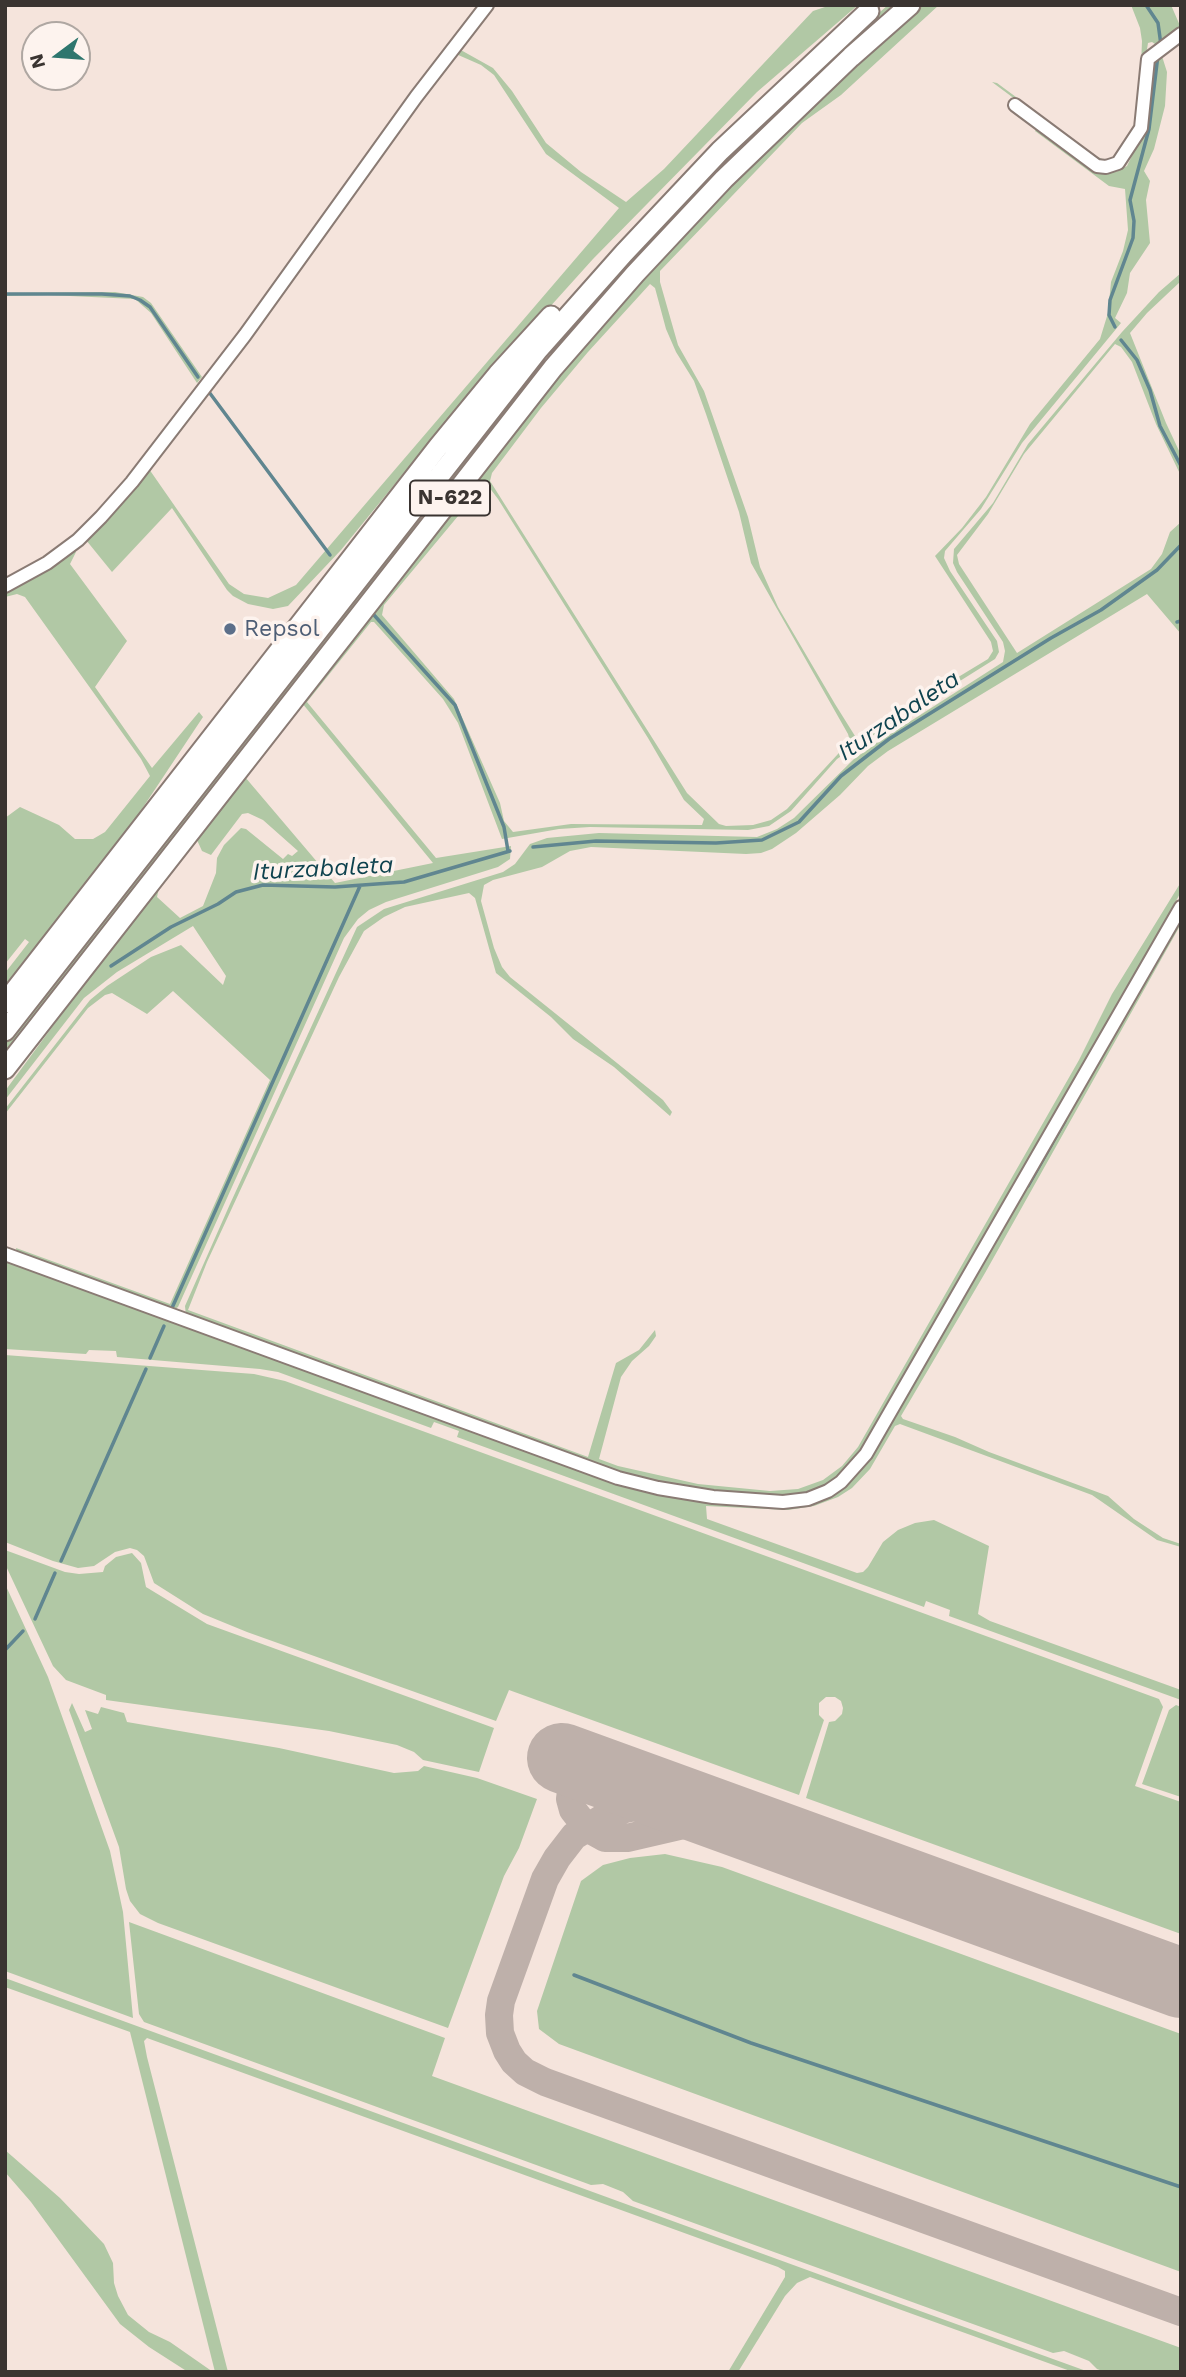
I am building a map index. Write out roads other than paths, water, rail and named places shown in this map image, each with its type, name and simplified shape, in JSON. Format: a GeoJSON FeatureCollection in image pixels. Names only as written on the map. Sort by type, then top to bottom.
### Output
{"type":"FeatureCollection","features":[{"type":"Feature","properties":{"kind":"highway","name":"N-622"},"geometry":{"type":"LineString","coordinates":[[5,1069],[553,368],[635,274],[724,179],[851,57],[910,5]]}},
{"type":"Feature","properties":{"kind":"highway","name":"N-622"},"geometry":{"type":"LineString","coordinates":[[5,1031],[538,350],[720,151],[872,8]]}},
{"type":"Feature","properties":{"kind":"highway"},"geometry":{"type":"LineString","coordinates":[[5,1003],[438,447],[498,374],[567,298],[751,108],[872,8]]}},
{"type":"Feature","properties":{"kind":"street"},"geometry":{"type":"LineString","coordinates":[[5,586],[47,563],[78,540],[132,482],[245,335],[416,97],[487,5]]}},
{"type":"Feature","properties":{"kind":"street"},"geometry":{"type":"LineString","coordinates":[[1015,105],[1097,166],[1107,167],[1118,163],[1141,128],[1148,59],[1181,34]]}},
{"type":"Feature","properties":{"kind":"street"},"geometry":{"type":"LineString","coordinates":[[5,1254],[618,1478],[713,1497],[783,1502],[808,1499],[841,1482],[866,1454],[1181,907]]}},
{"type":"Feature","properties":{"kind":"waterway"},"geometry":{"type":"LineString","coordinates":[[1146,5],[1158,23],[1161,45]]}},
{"type":"Feature","properties":{"kind":"waterway"},"geometry":{"type":"LineString","coordinates":[[1115,327],[1109,315],[1110,300],[1133,238],[1134,221],[1130,200],[1149,129],[1158,55]]}},
{"type":"Feature","properties":{"kind":"waterway"},"geometry":{"type":"LineString","coordinates":[[5,294],[102,294],[130,296],[140,300],[150,307],[198,377]]}},
{"type":"Feature","properties":{"kind":"waterway"},"geometry":{"type":"LineString","coordinates":[[1121,340],[1137,360],[1150,390],[1160,426],[1181,466]]}},
{"type":"Feature","properties":{"kind":"waterway"},"geometry":{"type":"LineString","coordinates":[[209,392],[330,555]]}},
{"type":"Feature","properties":{"kind":"waterway","name":"Iturzabaleta"},"geometry":{"type":"LineString","coordinates":[[533,847],[596,841],[716,843],[762,840],[799,822],[841,776],[889,739],[1101,610],[1157,570],[1181,545]]}},
{"type":"Feature","properties":{"kind":"waterway"},"geometry":{"type":"LineString","coordinates":[[374,615],[455,705],[504,827],[508,851]]}},
{"type":"Feature","properties":{"kind":"waterway"},"geometry":{"type":"LineString","coordinates":[[1177,622],[1181,621]]}},
{"type":"Feature","properties":{"kind":"waterway","name":"Iturzabaleta"},"geometry":{"type":"LineString","coordinates":[[111,966],[171,927],[236,892],[263,885],[335,887],[404,882],[510,851]]}},
{"type":"Feature","properties":{"kind":"waterway"},"geometry":{"type":"LineString","coordinates":[[172,1308],[360,886]]}},
{"type":"Feature","properties":{"kind":"waterway"},"geometry":{"type":"LineString","coordinates":[[1028,1186],[1065,1121]]}},
{"type":"Feature","properties":{"kind":"waterway"},"geometry":{"type":"LineString","coordinates":[[150,1358],[164,1326]]}},
{"type":"Feature","properties":{"kind":"waterway"},"geometry":{"type":"LineString","coordinates":[[61,1561],[146,1369]]}},
{"type":"Feature","properties":{"kind":"waterway"},"geometry":{"type":"LineString","coordinates":[[35,1619],[55,1573]]}},
{"type":"Feature","properties":{"kind":"waterway"},"geometry":{"type":"LineString","coordinates":[[5,1650],[23,1631]]}},
{"type":"Feature","properties":{"kind":"waterway"},"geometry":{"type":"LineString","coordinates":[[574,1975],[751,2043],[1181,2187]]}},
{"type":"Feature","properties":{"kind":"place","name":"Repsol"},"geometry":{"type":"Point","coordinates":[230,629]}}]}
